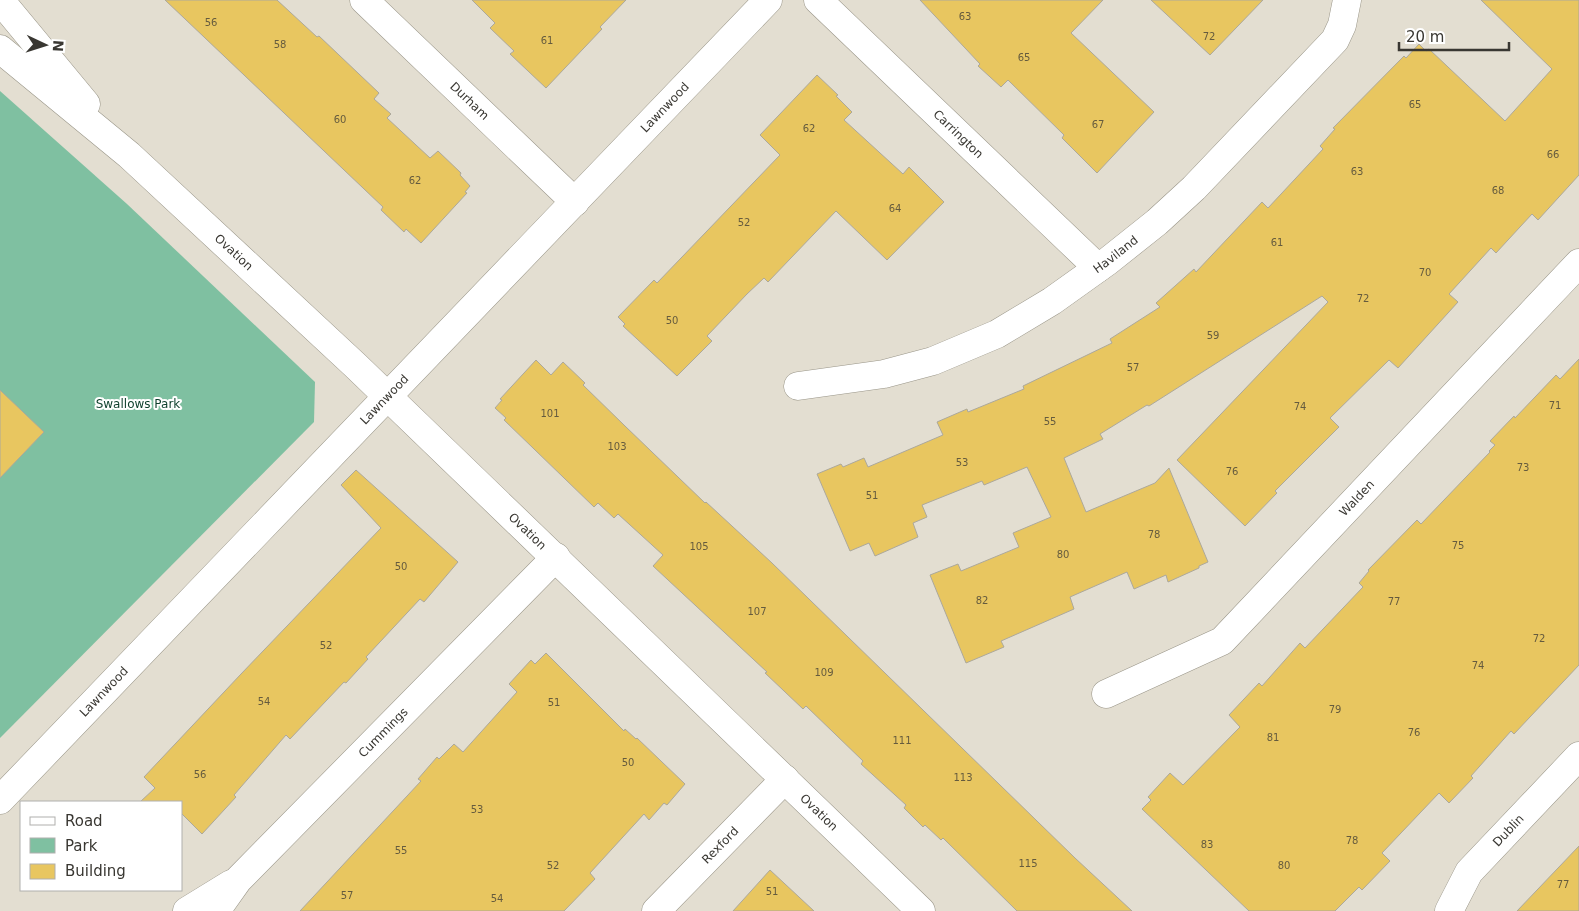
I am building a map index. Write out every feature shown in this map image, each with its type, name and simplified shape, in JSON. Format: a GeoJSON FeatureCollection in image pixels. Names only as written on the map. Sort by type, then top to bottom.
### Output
{"type":"FeatureCollection","features":[{"type":"Feature","properties":{"kind":"street","name":"Ovation"},"geometry":{"type":"LineString","coordinates":[[0,0],[129,155]]}},
{"type":"Feature","properties":{"kind":"street","name":"Durham"},"geometry":{"type":"LineString","coordinates":[[364,0],[575,202]]}},
{"type":"Feature","properties":{"kind":"street","name":"Lawnwood"},"geometry":{"type":"LineString","coordinates":[[0,800],[768,0]]}},
{"type":"Feature","properties":{"kind":"street","name":"Carrington"},"geometry":{"type":"LineString","coordinates":[[818,0],[1098,268]]}},
{"type":"Feature","properties":{"kind":"street","name":"Haviland"},"geometry":{"type":"LineString","coordinates":[[798,386],[902,371],[954,354],[991,337],[1069,290],[1157,222],[1194,188],[1335,40],[1342,24],[1347,0]]}},
{"type":"Feature","properties":{"kind":"street","name":"Ovation"},"geometry":{"type":"LineString","coordinates":[[0,48],[129,155],[388,396],[921,911]]}},
{"type":"Feature","properties":{"kind":"street","name":"Walden"},"geometry":{"type":"LineString","coordinates":[[1106,694],[1222,641],[1579,263]]}},
{"type":"Feature","properties":{"kind":"street","name":"Cummings"},"geometry":{"type":"LineString","coordinates":[[216,911],[238,880],[556,557]]}},
{"type":"Feature","properties":{"kind":"street","name":"Dublin"},"geometry":{"type":"LineString","coordinates":[[1449,911],[1469,872],[1579,756]]}},
{"type":"Feature","properties":{"kind":"street","name":"Rexford"},"geometry":{"type":"LineString","coordinates":[[656,911],[785,779]]}},
{"type":"Feature","properties":{"kind":"street"},"geometry":{"type":"LineString","coordinates":[[187,911],[238,880]]}},
{"type":"Feature","properties":{"kind":"green space","name":"Swallows Park"},"geometry":{"type":"Polygon","coordinates":[[[0,91],[127,204],[315,382],[314,422],[0,738],[0,91]]]}},
{"type":"Feature","properties":{"kind":"building"},"geometry":{"type":"Polygon","coordinates":[[[165,0],[277,0],[317,37],[319,36],[379,93],[374,99],[391,114],[387,118],[430,158],[438,151],[461,173],[460,175],[470,186],[465,192],[467,193],[421,243],[406,229],[404,232],[381,210],[383,207],[165,0]]]}},
{"type":"Feature","properties":{"kind":"building"},"geometry":{"type":"Polygon","coordinates":[[[472,0],[626,0],[600,27],[602,29],[546,88],[510,54],[514,51],[490,28],[495,23],[472,0]]]}},
{"type":"Feature","properties":{"kind":"building"},"geometry":{"type":"Polygon","coordinates":[[[920,0],[1103,0],[1071,33],[1154,112],[1097,173],[1062,138],[1064,135],[1008,80],[1001,87],[978,66],[980,64],[920,0]]]}},
{"type":"Feature","properties":{"kind":"building"},"geometry":{"type":"Polygon","coordinates":[[[1151,0],[1263,0],[1210,55],[1151,0]]]}},
{"type":"Feature","properties":{"kind":"building"},"geometry":{"type":"Polygon","coordinates":[[[1481,0],[1579,0],[1579,175],[1538,220],[1532,214],[1496,253],[1491,248],[1449,294],[1458,302],[1398,368],[1389,360],[1330,418],[1339,427],[1275,491],[1277,493],[1245,526],[1177,460],[1328,302],[1322,296],[1149,406],[1147,405],[1100,434],[1103,439],[1064,458],[1086,512],[1155,483],[1169,468],[1208,562],[1168,582],[1166,575],[1134,589],[1127,572],[1070,597],[1074,609],[1001,641],[1004,647],[966,663],[930,575],[958,564],[961,571],[1019,547],[1013,533],[1051,517],[1027,467],[984,485],[982,481],[922,505],[927,517],[913,523],[918,537],[875,556],[869,543],[850,551],[817,474],[841,464],[843,467],[864,458],[868,467],[943,435],[937,422],[967,409],[968,412],[1024,389],[1023,386],[1112,343],[1110,339],[1160,307],[1156,303],[1194,269],[1196,272],[1262,202],[1268,208],[1323,149],[1320,146],[1335,129],[1333,128],[1404,56],[1406,58],[1419,44],[1426,51],[1429,49],[1505,121],[1552,69],[1481,0]]]}},
{"type":"Feature","properties":{"kind":"building"},"geometry":{"type":"Polygon","coordinates":[[[817,75],[838,95],[836,96],[852,112],[844,120],[903,174],[909,167],[944,202],[887,260],[836,211],[768,282],[764,278],[747,294],[707,336],[712,341],[677,376],[623,326],[625,324],[618,317],[654,280],[657,283],[780,155],[760,135],[817,75]]]}},
{"type":"Feature","properties":{"kind":"building"},"geometry":{"type":"Polygon","coordinates":[[[1579,359],[1579,665],[1514,734],[1511,731],[1471,776],[1473,778],[1449,803],[1439,793],[1382,853],[1390,861],[1362,890],[1359,887],[1335,911],[1249,911],[1142,809],[1151,800],[1148,797],[1170,773],[1183,785],[1240,727],[1229,715],[1259,683],[1262,686],[1300,643],[1305,648],[1363,587],[1359,583],[1368,570],[1417,520],[1421,524],[1490,452],[1495,445],[1490,441],[1556,375],[1560,379],[1579,359]]]}},
{"type":"Feature","properties":{"kind":"building"},"geometry":{"type":"Polygon","coordinates":[[[536,360],[551,375],[563,362],[585,383],[583,385],[625,426],[705,503],[772,563],[1075,858],[1132,911],[1017,911],[943,838],[941,840],[925,825],[923,827],[904,808],[906,805],[861,764],[863,761],[806,706],[803,709],[765,673],[767,672],[653,566],[663,555],[618,514],[614,518],[598,503],[594,507],[504,420],[506,418],[495,408],[502,400],[500,399],[536,360]]]}},
{"type":"Feature","properties":{"kind":"building"},"geometry":{"type":"Polygon","coordinates":[[[0,390],[44,432],[0,478],[0,390]]]}},
{"type":"Feature","properties":{"kind":"building"},"geometry":{"type":"Polygon","coordinates":[[[356,470],[458,562],[424,602],[420,599],[366,657],[368,659],[346,683],[344,682],[290,739],[286,735],[234,795],[236,797],[202,834],[182,814],[182,801],[141,801],[155,788],[144,777],[381,528],[341,485],[356,470]]]}},
{"type":"Feature","properties":{"kind":"building"},"geometry":{"type":"Polygon","coordinates":[[[546,653],[624,731],[625,729],[637,738],[685,784],[667,805],[664,803],[649,820],[644,814],[590,873],[595,879],[564,911],[300,911],[421,781],[418,779],[437,757],[439,759],[454,744],[463,752],[517,692],[509,684],[531,660],[535,664],[546,653]]]}},
{"type":"Feature","properties":{"kind":"building"},"geometry":{"type":"Polygon","coordinates":[[[1579,846],[1579,911],[1517,911],[1579,846]]]}},
{"type":"Feature","properties":{"kind":"building"},"geometry":{"type":"Polygon","coordinates":[[[770,870],[814,911],[733,911],[770,870]]]}}]}
